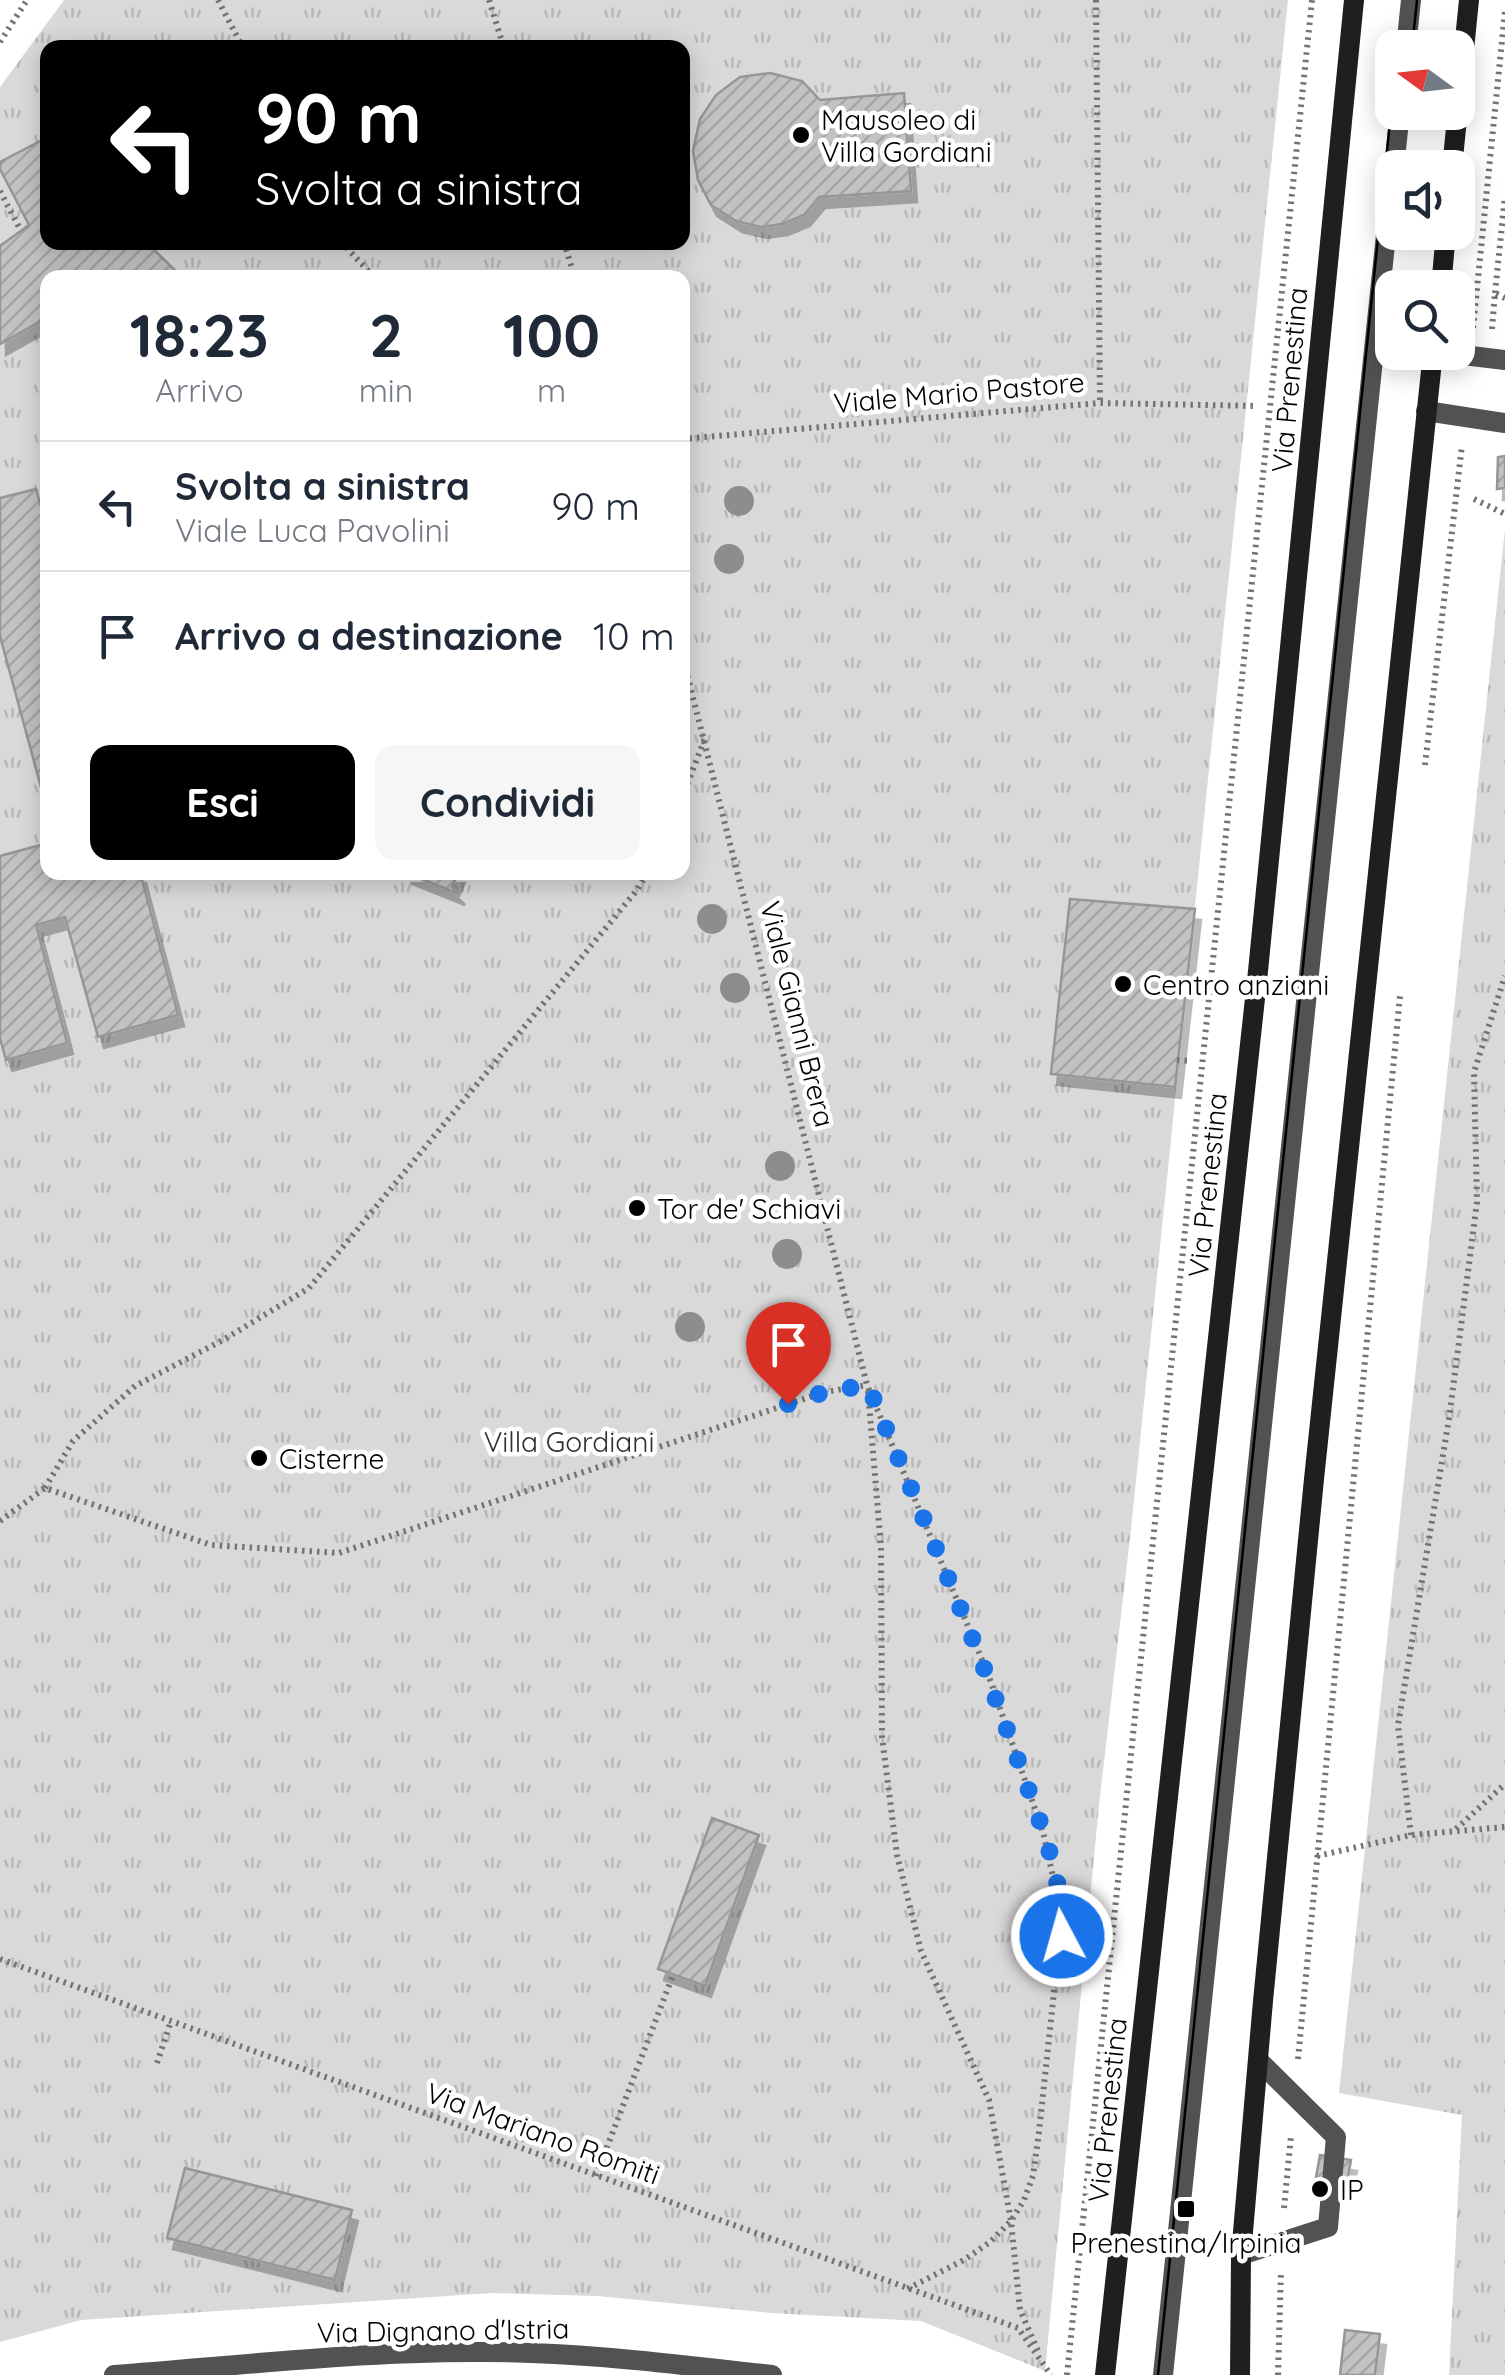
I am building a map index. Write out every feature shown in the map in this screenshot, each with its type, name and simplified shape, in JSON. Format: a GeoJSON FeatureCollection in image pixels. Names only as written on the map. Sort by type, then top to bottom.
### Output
{"type":"FeatureCollection","features":[{"type":"Feature","properties":{"kind":"main road","name":"Via Prenestina"},"geometry":{"type":"LineString","coordinates":[[1105,2375],[1258,971],[1354,0]]}},
{"type":"Feature","properties":{"kind":"main road"},"geometry":{"type":"LineString","coordinates":[[1454,150],[1469,0]]}},
{"type":"Feature","properties":{"kind":"main road"},"geometry":{"type":"LineString","coordinates":[[1240,2375],[1241,2255],[1258,2061],[1316,1460],[1433,370]]}},
{"type":"Feature","properties":{"kind":"street"},"geometry":{"type":"LineString","coordinates":[[1408,30],[1411,0]]}},
{"type":"Feature","properties":{"kind":"street"},"geometry":{"type":"LineString","coordinates":[[1163,2375],[1384,250]]}},
{"type":"Feature","properties":{"kind":"street"},"geometry":{"type":"LineString","coordinates":[[1475,357],[1505,360]]}},
{"type":"Feature","properties":{"kind":"street"},"geometry":{"type":"LineString","coordinates":[[1426,411],[1505,423]]}},
{"type":"Feature","properties":{"kind":"street"},"geometry":{"type":"LineString","coordinates":[[1241,2255],[1328,2227],[1336,2137],[1258,2061]]}},
{"type":"Feature","properties":{"kind":"street","name":"Via Dignano d'Istria"},"geometry":{"type":"LineString","coordinates":[[114,2375],[376,2354],[476,2352],[585,2365],[772,2375]]}},
{"type":"Feature","properties":{"kind":"path"},"geometry":{"type":"LineString","coordinates":[[0,42],[26,0]]}},
{"type":"Feature","properties":{"kind":"path"},"geometry":{"type":"LineString","coordinates":[[218,0],[238,40]]}},
{"type":"Feature","properties":{"kind":"path"},"geometry":{"type":"LineString","coordinates":[[489,0],[502,40]]}},
{"type":"Feature","properties":{"kind":"path"},"geometry":{"type":"LineString","coordinates":[[1096,0],[1100,403]]}},
{"type":"Feature","properties":{"kind":"path"},"geometry":{"type":"LineString","coordinates":[[1067,2375],[1312,0]]}},
{"type":"Feature","properties":{"kind":"path"},"geometry":{"type":"LineString","coordinates":[[1475,316],[1505,10]]}},
{"type":"Feature","properties":{"kind":"path"},"geometry":{"type":"LineString","coordinates":[[0,190],[21,230]]}},
{"type":"Feature","properties":{"kind":"path"},"geometry":{"type":"LineString","coordinates":[[1492,328],[1505,196]]}},
{"type":"Feature","properties":{"kind":"path"},"geometry":{"type":"LineString","coordinates":[[349,250],[367,270]]}},
{"type":"Feature","properties":{"kind":"path"},"geometry":{"type":"LineString","coordinates":[[1488,286],[1505,298]]}},
{"type":"Feature","properties":{"kind":"path","name":"Viale Mario Pastore"},"geometry":{"type":"LineString","coordinates":[[690,438],[1100,403],[1258,406]]}},
{"type":"Feature","properties":{"kind":"path"},"geometry":{"type":"LineString","coordinates":[[1423,781],[1459,471]]}},
{"type":"Feature","properties":{"kind":"path"},"geometry":{"type":"LineString","coordinates":[[1474,500],[1505,514]]}},
{"type":"Feature","properties":{"kind":"path","name":"Viale Gianni Brera"},"geometry":{"type":"LineString","coordinates":[[690,683],[868,1385]]}},
{"type":"Feature","properties":{"kind":"path"},"geometry":{"type":"LineString","coordinates":[[690,776],[705,736]]}},
{"type":"Feature","properties":{"kind":"path"},"geometry":{"type":"LineString","coordinates":[[0,1520],[45,1488],[73,1441],[136,1386],[309,1288],[643,880]]}},
{"type":"Feature","properties":{"kind":"path"},"geometry":{"type":"LineString","coordinates":[[1411,1835],[1398,1725],[1449,1419],[1476,1202],[1474,1072],[1505,976]]}},
{"type":"Feature","properties":{"kind":"path"},"geometry":{"type":"LineString","coordinates":[[1278,2375],[1281,2241],[1294,2094],[1401,992]]}},
{"type":"Feature","properties":{"kind":"path"},"geometry":{"type":"LineString","coordinates":[[1177,1060],[1191,1061]]}},
{"type":"Feature","properties":{"kind":"path"},"geometry":{"type":"LineString","coordinates":[[45,1488],[211,1545],[338,1553],[825,1392],[868,1385]]}},
{"type":"Feature","properties":{"kind":"path"},"geometry":{"type":"LineString","coordinates":[[868,1385],[880,1548],[882,1736],[897,1855],[921,1951],[989,2100],[1011,2222],[1020,2310],[1045,2365]]}},
{"type":"Feature","properties":{"kind":"path"},"geometry":{"type":"LineString","coordinates":[[868,1385],[988,1674],[1043,1832],[1060,1900],[1062,1936],[1035,2162],[1024,2200],[1011,2222],[964,2260],[907,2290]]}},
{"type":"Feature","properties":{"kind":"path"},"geometry":{"type":"LineString","coordinates":[[1456,1830],[1505,1784]]}},
{"type":"Feature","properties":{"kind":"path"},"geometry":{"type":"LineString","coordinates":[[1317,1856],[1411,1835],[1505,1827]]}},
{"type":"Feature","properties":{"kind":"path","name":"Via Mariano Romiti"},"geometry":{"type":"LineString","coordinates":[[0,1959],[1018,2328],[1051,2375]]}},
{"type":"Feature","properties":{"kind":"path"},"geometry":{"type":"LineString","coordinates":[[596,2176],[673,1974]]}},
{"type":"Feature","properties":{"kind":"path"},"geometry":{"type":"LineString","coordinates":[[157,2062],[172,2021]]}},
{"type":"Feature","properties":{"kind":"green space","name":"Villa Gordiani"},"geometry":{"type":"Polygon","coordinates":[[[64,0],[1288,0],[1131,1529],[1099,1805],[1045,2371],[921,2321],[771,2313],[598,2296],[493,2293],[81,2320],[0,2342],[0,87],[64,0]]]}},
{"type":"Feature","properties":{"kind":"green space"},"geometry":{"type":"Polygon","coordinates":[[[1505,529],[1505,2375],[1449,2375],[1462,2115],[1339,2093],[1505,529]]]}},
{"type":"Feature","properties":{"kind":"building","name":"Mausoleo di Villa Gordiani"},"geometry":{"type":"Polygon","coordinates":[[[770,73],[802,81],[820,100],[904,93],[911,191],[819,197],[804,215],[761,227],[736,221],[711,205],[698,180],[693,151],[700,119],[716,95],[740,77],[770,73]]]}},
{"type":"Feature","properties":{"kind":"building"},"geometry":{"type":"Polygon","coordinates":[[[40,141],[40,250],[154,250],[175,270],[40,270],[40,322],[0,344],[0,246],[29,225],[0,162],[40,141]]]}},
{"type":"Feature","properties":{"kind":"building"},"geometry":{"type":"Polygon","coordinates":[[[1505,456],[1505,488],[1497,489],[1498,457],[1505,456]]]}},
{"type":"Feature","properties":{"kind":"building"},"geometry":{"type":"Polygon","coordinates":[[[36,489],[40,503],[40,784],[0,636],[0,498],[36,489]]]}},
{"type":"Feature","properties":{"kind":"building"},"geometry":{"type":"Polygon","coordinates":[[[40,845],[40,880],[142,880],[178,1015],[98,1037],[65,917],[36,925],[67,1043],[6,1060],[0,1038],[0,856],[40,845]]]}},
{"type":"Feature","properties":{"kind":"building"},"geometry":{"type":"Polygon","coordinates":[[[424,880],[455,880],[452,887],[459,894],[424,880]]]}},
{"type":"Feature","properties":{"kind":"building","name":"Centro anziani"},"geometry":{"type":"Polygon","coordinates":[[[1070,899],[1195,909],[1175,1087],[1051,1074],[1070,899]]]}},
{"type":"Feature","properties":{"kind":"building"},"geometry":{"type":"Polygon","coordinates":[[[712,1818],[759,1835],[705,1986],[658,1969],[712,1818]]]}},
{"type":"Feature","properties":{"kind":"building"},"geometry":{"type":"Polygon","coordinates":[[[1320,2155],[1351,2160],[1346,2188],[1315,2183],[1320,2155]]]}},
{"type":"Feature","properties":{"kind":"building"},"geometry":{"type":"Polygon","coordinates":[[[185,2168],[352,2210],[335,2280],[167,2238],[185,2168]]]}},
{"type":"Feature","properties":{"kind":"building"},"geometry":{"type":"Polygon","coordinates":[[[1345,2330],[1380,2334],[1375,2375],[1340,2375],[1345,2330]]]}},
{"type":"Feature","properties":{"kind":"tram line"},"geometry":{"type":"LineString","coordinates":[[1414,30],[1417,0]]}},
{"type":"Feature","properties":{"kind":"tram line"},"geometry":{"type":"LineString","coordinates":[[1158,2375],[1389,130]]}},
{"type":"Feature","properties":{"kind":"place","name":"Mausoleo di Villa Gordiani"},"geometry":{"type":"Point","coordinates":[801,135]}},
{"type":"Feature","properties":{"kind":"place","name":"Centro anziani"},"geometry":{"type":"Point","coordinates":[1123,984]}},
{"type":"Feature","properties":{"kind":"place","name":"Tor de' Schiavi"},"geometry":{"type":"Point","coordinates":[637,1208]}},
{"type":"Feature","properties":{"kind":"place","name":"Cisterne"},"geometry":{"type":"Point","coordinates":[259,1458]}},
{"type":"Feature","properties":{"kind":"place","name":"IP"},"geometry":{"type":"Point","coordinates":[1320,2189]}},
{"type":"Feature","properties":{"kind":"place","name":"Prenestina/Irpinia"},"geometry":{"type":"Point","coordinates":[1186,2209]}},
{"type":"Feature","properties":{"kind":"route"},"geometry":{"type":"LineString","coordinates":[[788,1404],[825,1392],[868,1385],[988,1674],[1043,1832],[1060,1900],[1062,1936]]}}]}
